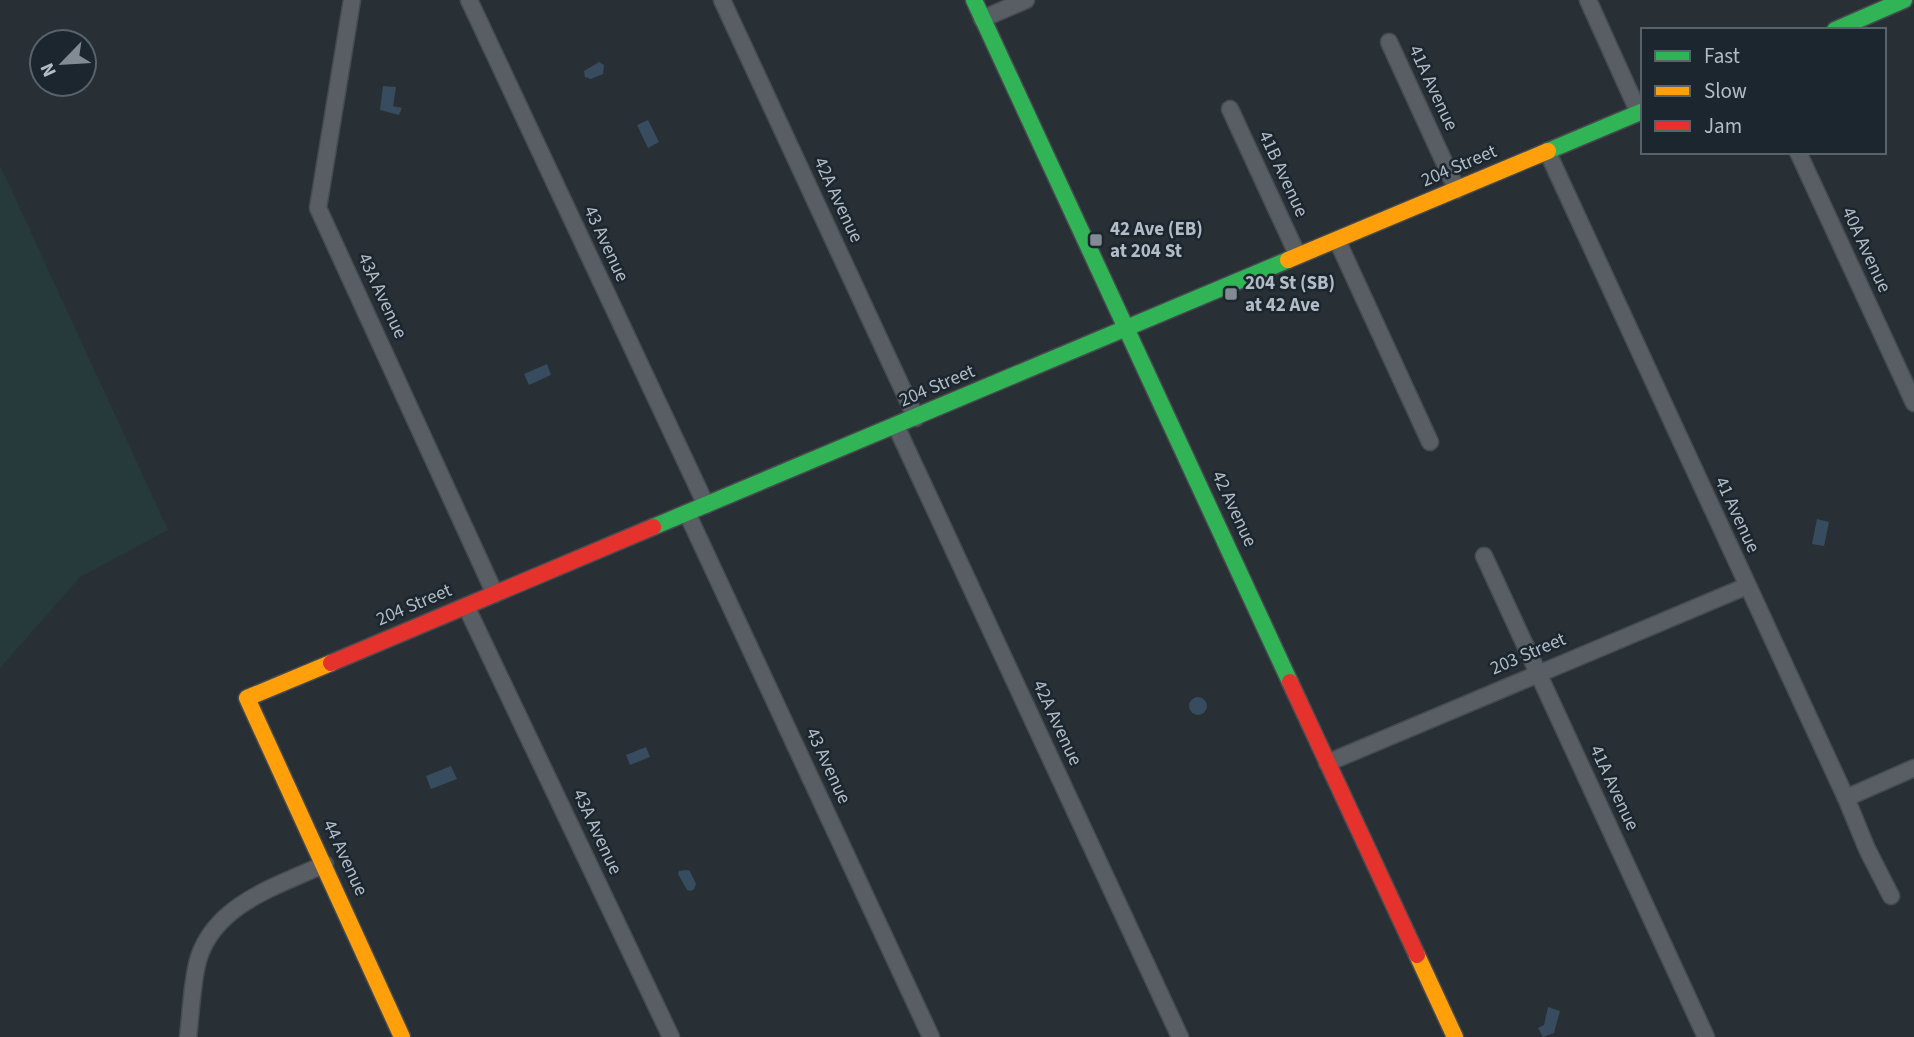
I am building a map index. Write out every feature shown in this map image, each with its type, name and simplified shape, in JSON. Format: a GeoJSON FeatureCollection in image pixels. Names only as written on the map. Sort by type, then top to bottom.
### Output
{"type":"FeatureCollection","features":[{"type":"Feature","properties":{"kind":"street","name":"43A Avenue"},"geometry":{"type":"LineString","coordinates":[[352,0],[318,208],[495,594]]}},
{"type":"Feature","properties":{"kind":"street","name":"43 Avenue"},"geometry":{"type":"LineString","coordinates":[[469,0],[706,505]]}},
{"type":"Feature","properties":{"kind":"street","name":"42A Avenue"},"geometry":{"type":"LineString","coordinates":[[722,0],[916,418]]}},
{"type":"Feature","properties":{"kind":"street","name":"42 Avenue"},"geometry":{"type":"LineString","coordinates":[[974,0],[1455,1037]]}},
{"type":"Feature","properties":{"kind":"street"},"geometry":{"type":"LineString","coordinates":[[982,19],[1026,0]]}},
{"type":"Feature","properties":{"kind":"street"},"geometry":{"type":"LineString","coordinates":[[1588,0],[1641,112]]}},
{"type":"Feature","properties":{"kind":"street"},"geometry":{"type":"LineString","coordinates":[[1840,28],[1904,0]]}},
{"type":"Feature","properties":{"kind":"street","name":"41A Avenue"},"geometry":{"type":"LineString","coordinates":[[1389,42],[1457,190]]}},
{"type":"Feature","properties":{"kind":"street","name":"41B Avenue"},"geometry":{"type":"LineString","coordinates":[[1230,109],[1298,256]]}},
{"type":"Feature","properties":{"kind":"street","name":"204 Street"},"geometry":{"type":"LineString","coordinates":[[247,698],[1641,112]]}},
{"type":"Feature","properties":{"kind":"street","name":"41 Avenue"},"geometry":{"type":"LineString","coordinates":[[1547,151],[1891,896]]}},
{"type":"Feature","properties":{"kind":"street","name":"40A Avenue"},"geometry":{"type":"LineString","coordinates":[[1799,154],[1914,403]]}},
{"type":"Feature","properties":{"kind":"street"},"geometry":{"type":"LineString","coordinates":[[1337,240],[1430,442]]}},
{"type":"Feature","properties":{"kind":"street","name":"42A Avenue"},"geometry":{"type":"LineString","coordinates":[[896,426],[1180,1037]]}},
{"type":"Feature","properties":{"kind":"street","name":"43 Avenue"},"geometry":{"type":"LineString","coordinates":[[687,513],[931,1037]]}},
{"type":"Feature","properties":{"kind":"street","name":"41A Avenue"},"geometry":{"type":"LineString","coordinates":[[1484,556],[1706,1037]]}},
{"type":"Feature","properties":{"kind":"street","name":"203 Street"},"geometry":{"type":"LineString","coordinates":[[1327,763],[1747,586]]}},
{"type":"Feature","properties":{"kind":"street","name":"43A Avenue"},"geometry":{"type":"LineString","coordinates":[[466,606],[671,1037]]}},
{"type":"Feature","properties":{"kind":"street","name":"44 Avenue"},"geometry":{"type":"LineString","coordinates":[[247,698],[402,1037]]}},
{"type":"Feature","properties":{"kind":"street"},"geometry":{"type":"LineString","coordinates":[[1846,797],[1914,768]]}},
{"type":"Feature","properties":{"kind":"street"},"geometry":{"type":"LineString","coordinates":[[188,1037],[199,958],[212,931],[242,902],[325,864]]}},
{"type":"Feature","properties":{"kind":"green space"},"geometry":{"type":"Polygon","coordinates":[[[0,165],[168,530],[80,577],[0,668],[0,165]]]}},
{"type":"Feature","properties":{"kind":"water"},"geometry":{"type":"Polygon","coordinates":[[[599,62],[604,65],[603,74],[591,79],[585,77],[584,71],[599,62]]]}},
{"type":"Feature","properties":{"kind":"water"},"geometry":{"type":"Polygon","coordinates":[[[383,86],[396,87],[393,106],[402,108],[399,115],[380,110],[383,86]]]}},
{"type":"Feature","properties":{"kind":"water"},"geometry":{"type":"Polygon","coordinates":[[[648,120],[659,142],[648,148],[637,125],[648,120]]]}},
{"type":"Feature","properties":{"kind":"water"},"geometry":{"type":"Polygon","coordinates":[[[547,364],[551,375],[529,385],[524,374],[547,364]]]}},
{"type":"Feature","properties":{"kind":"water"},"geometry":{"type":"Polygon","coordinates":[[[1817,519],[1829,522],[1824,546],[1812,544],[1817,519]]]}},
{"type":"Feature","properties":{"kind":"water"},"geometry":{"type":"Polygon","coordinates":[[[1198,697],[1204,700],[1207,706],[1204,712],[1198,715],[1192,712],[1189,706],[1192,700],[1198,697]]]}},
{"type":"Feature","properties":{"kind":"water"},"geometry":{"type":"Polygon","coordinates":[[[646,747],[650,757],[630,765],[626,755],[646,747]]]}},
{"type":"Feature","properties":{"kind":"water"},"geometry":{"type":"Polygon","coordinates":[[[451,766],[457,779],[431,789],[426,776],[451,766]]]}},
{"type":"Feature","properties":{"kind":"water"},"geometry":{"type":"Polygon","coordinates":[[[679,871],[690,871],[696,884],[691,891],[687,890],[678,874],[679,871]]]}},
{"type":"Feature","properties":{"kind":"water"},"geometry":{"type":"Polygon","coordinates":[[[1548,1007],[1560,1011],[1554,1033],[1543,1037],[1538,1028],[1544,1025],[1548,1007]]]}},
{"type":"Feature","properties":{"kind":"traffic: fast"},"geometry":{"type":"LineString","coordinates":[[974,0],[1290,682]]}},
{"type":"Feature","properties":{"kind":"traffic: fast"},"geometry":{"type":"LineString","coordinates":[[1840,28],[1904,0]]}},
{"type":"Feature","properties":{"kind":"traffic: fast"},"geometry":{"type":"LineString","coordinates":[[1548,151],[1641,112]]}},
{"type":"Feature","properties":{"kind":"traffic: fast"},"geometry":{"type":"LineString","coordinates":[[653,527],[1288,260]]}},
{"type":"Feature","properties":{"kind":"traffic: slow"},"geometry":{"type":"LineString","coordinates":[[1288,260],[1548,151]]}},
{"type":"Feature","properties":{"kind":"traffic: slow"},"geometry":{"type":"LineString","coordinates":[[331,663],[247,698],[402,1037]]}},
{"type":"Feature","properties":{"kind":"traffic: slow"},"geometry":{"type":"LineString","coordinates":[[1417,955],[1455,1037]]}},
{"type":"Feature","properties":{"kind":"traffic: jam"},"geometry":{"type":"LineString","coordinates":[[331,663],[653,527]]}},
{"type":"Feature","properties":{"kind":"traffic: jam"},"geometry":{"type":"LineString","coordinates":[[1290,682],[1417,955]]}},
{"type":"Feature","properties":{"kind":"place","name":"42 Ave (EB) at 204 St"},"geometry":{"type":"Point","coordinates":[1096,240]}},
{"type":"Feature","properties":{"kind":"place","name":"204 St (SB) at 42 Ave"},"geometry":{"type":"Point","coordinates":[1231,294]}}]}
